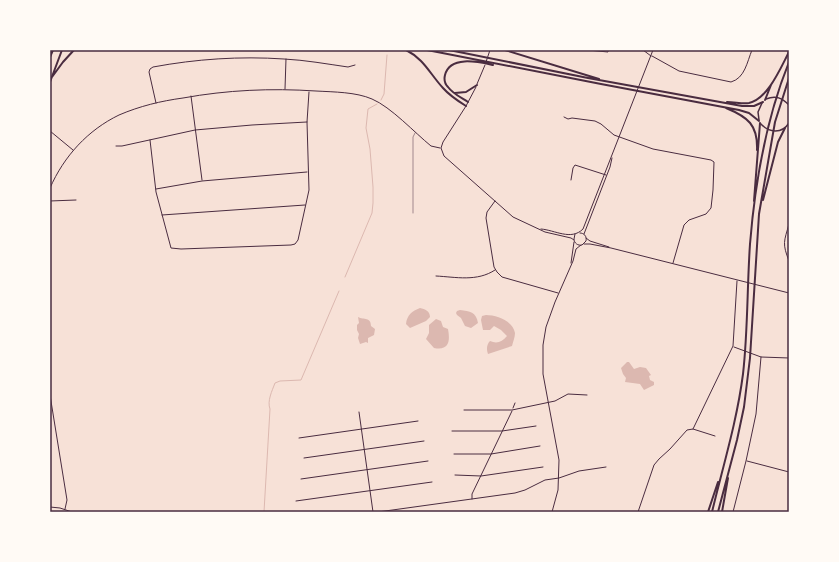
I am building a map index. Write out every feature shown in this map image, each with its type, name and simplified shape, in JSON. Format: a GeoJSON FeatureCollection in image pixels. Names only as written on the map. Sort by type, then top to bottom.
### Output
{"type":"FeatureCollection","features":[{"type":"Feature","properties":{"kind":"highway"},"geometry":{"type":"LineString","coordinates":[[50,57],[53,50]]}},
{"type":"Feature","properties":{"kind":"highway"},"geometry":{"type":"LineString","coordinates":[[50,82],[62,50]]}},
{"type":"Feature","properties":{"kind":"highway"},"geometry":{"type":"LineString","coordinates":[[52,77],[74,50]]}},
{"type":"Feature","properties":{"kind":"highway"},"geometry":{"type":"LineString","coordinates":[[406,50],[422,61],[443,88],[466,106]]}},
{"type":"Feature","properties":{"kind":"highway"},"geometry":{"type":"LineString","coordinates":[[427,50],[745,111],[771,131],[777,131],[787,125]]}},
{"type":"Feature","properties":{"kind":"highway"},"geometry":{"type":"LineString","coordinates":[[449,50],[724,103],[750,106],[770,97],[778,97],[789,103]]}},
{"type":"Feature","properties":{"kind":"highway"},"geometry":{"type":"LineString","coordinates":[[507,50],[612,82]]}},
{"type":"Feature","properties":{"kind":"highway"},"geometry":{"type":"LineString","coordinates":[[724,103],[754,102],[763,95],[789,52]]}},
{"type":"Feature","properties":{"kind":"highway"},"geometry":{"type":"LineString","coordinates":[[468,102],[446,85],[444,78],[448,68],[454,64],[467,61],[503,65]]}},
{"type":"Feature","properties":{"kind":"highway"},"geometry":{"type":"LineString","coordinates":[[752,220],[758,174],[767,131],[778,92],[789,62]]}},
{"type":"Feature","properties":{"kind":"highway"},"geometry":{"type":"LineString","coordinates":[[718,512],[739,433],[744,407],[750,358],[759,214],[775,122],[789,78]]}},
{"type":"Feature","properties":{"kind":"highway"},"geometry":{"type":"LineString","coordinates":[[712,512],[738,407],[745,345],[752,220],[760,133],[758,112],[773,80]]}},
{"type":"Feature","properties":{"kind":"highway"},"geometry":{"type":"LineString","coordinates":[[454,92],[466,92],[477,85]]}},
{"type":"Feature","properties":{"kind":"highway"},"geometry":{"type":"LineString","coordinates":[[721,106],[742,115],[750,123],[756,137],[757,161]]}},
{"type":"Feature","properties":{"kind":"highway"},"geometry":{"type":"LineString","coordinates":[[759,214],[778,142],[787,125]]}},
{"type":"Feature","properties":{"kind":"highway"},"geometry":{"type":"LineString","coordinates":[[722,512],[728,482],[728,471]]}},
{"type":"Feature","properties":{"kind":"highway"},"geometry":{"type":"LineString","coordinates":[[708,512],[720,477]]}},
{"type":"Feature","properties":{"kind":"street"},"geometry":{"type":"LineString","coordinates":[[588,50],[608,52],[608,50]]}},
{"type":"Feature","properties":{"kind":"street"},"geometry":{"type":"LineString","coordinates":[[643,50],[651,56],[683,72],[729,82],[738,79],[742,74],[752,50]]}},
{"type":"Feature","properties":{"kind":"street"},"geometry":{"type":"LineString","coordinates":[[538,229],[567,235],[576,234],[584,228],[653,50]]}},
{"type":"Feature","properties":{"kind":"street"},"geometry":{"type":"LineString","coordinates":[[489,51],[477,85],[466,106],[443,142],[441,148],[445,157],[514,217],[538,229],[570,238],[576,244],[590,244],[611,248]]}},
{"type":"Feature","properties":{"kind":"street"},"geometry":{"type":"LineString","coordinates":[[156,103],[149,72],[153,67],[188,61],[258,58],[286,59],[348,67],[355,65]]}},
{"type":"Feature","properties":{"kind":"street"},"geometry":{"type":"LineString","coordinates":[[285,90],[286,59]]}},
{"type":"Feature","properties":{"kind":"street"},"geometry":{"type":"LineString","coordinates":[[50,188],[61,167],[73,150],[93,132],[114,118],[137,108],[156,103],[191,96],[239,90],[309,90],[344,93],[371,98],[386,107],[431,146],[441,148]]}},
{"type":"Feature","properties":{"kind":"street"},"geometry":{"type":"LineString","coordinates":[[150,140],[155,189],[171,248],[293,245],[297,241],[309,190],[307,122],[309,90]]}},
{"type":"Feature","properties":{"kind":"street"},"geometry":{"type":"LineString","coordinates":[[191,96],[202,181]]}},
{"type":"Feature","properties":{"kind":"street"},"geometry":{"type":"LineString","coordinates":[[564,117],[568,120],[572,118],[595,121],[614,135],[652,149],[711,160],[715,163],[711,208],[706,214],[689,220],[684,224],[673,263]]}},
{"type":"Feature","properties":{"kind":"street"},"geometry":{"type":"LineString","coordinates":[[116,146],[195,130],[307,122]]}},
{"type":"Feature","properties":{"kind":"street"},"geometry":{"type":"LineString","coordinates":[[50,131],[52,131],[73,150]]}},
{"type":"Feature","properties":{"kind":"street"},"geometry":{"type":"LineString","coordinates":[[584,234],[607,176],[612,157]]}},
{"type":"Feature","properties":{"kind":"street"},"geometry":{"type":"LineString","coordinates":[[571,180],[575,165],[607,176]]}},
{"type":"Feature","properties":{"kind":"street"},"geometry":{"type":"LineString","coordinates":[[155,189],[202,181],[308,172]]}},
{"type":"Feature","properties":{"kind":"street"},"geometry":{"type":"LineString","coordinates":[[50,201],[76,200]]}},
{"type":"Feature","properties":{"kind":"street"},"geometry":{"type":"LineString","coordinates":[[495,201],[487,212],[486,218],[495,270],[502,277],[559,293]]}},
{"type":"Feature","properties":{"kind":"street"},"geometry":{"type":"LineString","coordinates":[[162,215],[305,204]]}},
{"type":"Feature","properties":{"kind":"street"},"geometry":{"type":"LineString","coordinates":[[789,224],[785,236],[784,246],[789,261]]}},
{"type":"Feature","properties":{"kind":"street"},"geometry":{"type":"LineString","coordinates":[[579,232],[584,234],[590,242],[737,281],[789,293]]}},
{"type":"Feature","properties":{"kind":"street"},"geometry":{"type":"LineString","coordinates":[[570,264],[576,234]]}},
{"type":"Feature","properties":{"kind":"street"},"geometry":{"type":"LineString","coordinates":[[552,512],[556,501],[559,478],[558,456],[543,374],[543,346],[546,327],[570,264],[576,249],[585,242],[586,238]]}},
{"type":"Feature","properties":{"kind":"street"},"geometry":{"type":"LineString","coordinates":[[436,276],[476,278],[487,275],[495,270]]}},
{"type":"Feature","properties":{"kind":"street"},"geometry":{"type":"LineString","coordinates":[[693,430],[733,346],[737,281]]}},
{"type":"Feature","properties":{"kind":"street"},"geometry":{"type":"LineString","coordinates":[[733,346],[761,357],[789,358]]}},
{"type":"Feature","properties":{"kind":"street"},"geometry":{"type":"LineString","coordinates":[[733,512],[756,414],[761,357]]}},
{"type":"Feature","properties":{"kind":"street"},"geometry":{"type":"LineString","coordinates":[[464,410],[512,410],[556,401],[568,394],[587,395]]}},
{"type":"Feature","properties":{"kind":"street"},"geometry":{"type":"LineString","coordinates":[[50,395],[67,500],[66,509]]}},
{"type":"Feature","properties":{"kind":"street"},"geometry":{"type":"LineString","coordinates":[[472,500],[472,494],[515,403]]}},
{"type":"Feature","properties":{"kind":"street"},"geometry":{"type":"LineString","coordinates":[[359,412],[373,512]]}},
{"type":"Feature","properties":{"kind":"street"},"geometry":{"type":"LineString","coordinates":[[299,438],[418,421]]}},
{"type":"Feature","properties":{"kind":"street"},"geometry":{"type":"LineString","coordinates":[[452,431],[502,431],[536,426]]}},
{"type":"Feature","properties":{"kind":"street"},"geometry":{"type":"LineString","coordinates":[[638,512],[654,465],[670,449],[684,431],[693,430],[715,436]]}},
{"type":"Feature","properties":{"kind":"street"},"geometry":{"type":"LineString","coordinates":[[304,458],[424,441]]}},
{"type":"Feature","properties":{"kind":"street"},"geometry":{"type":"LineString","coordinates":[[454,454],[491,454],[540,446]]}},
{"type":"Feature","properties":{"kind":"street"},"geometry":{"type":"LineString","coordinates":[[301,479],[428,461]]}},
{"type":"Feature","properties":{"kind":"street"},"geometry":{"type":"LineString","coordinates":[[746,461],[789,472]]}},
{"type":"Feature","properties":{"kind":"street"},"geometry":{"type":"LineString","coordinates":[[455,475],[481,476],[543,467]]}},
{"type":"Feature","properties":{"kind":"street"},"geometry":{"type":"LineString","coordinates":[[378,512],[472,500],[520,492],[542,481],[559,478],[579,471],[606,467]]}},
{"type":"Feature","properties":{"kind":"street"},"geometry":{"type":"LineString","coordinates":[[296,501],[432,482]]}},
{"type":"Feature","properties":{"kind":"street"},"geometry":{"type":"LineString","coordinates":[[50,507],[66,509],[72,512]]}},
{"type":"Feature","properties":{"kind":"lane"},"geometry":{"type":"LineString","coordinates":[[413,213],[413,137],[415,132]]}},
{"type":"Feature","properties":{"kind":"shaded area"},"geometry":{"type":"Polygon","coordinates":[[[420,308],[427,311],[430,317],[426,321],[410,328],[406,324],[407,318],[412,312],[420,308]]]}},
{"type":"Feature","properties":{"kind":"shaded area"},"geometry":{"type":"Polygon","coordinates":[[[460,310],[474,314],[478,323],[471,328],[465,326],[461,318],[456,313],[460,310]]]}},
{"type":"Feature","properties":{"kind":"shaded area"},"geometry":{"type":"Polygon","coordinates":[[[482,316],[495,316],[511,325],[515,333],[512,346],[488,354],[487,347],[490,341],[499,342],[507,336],[494,326],[490,330],[483,330],[481,320],[482,316]]]}},
{"type":"Feature","properties":{"kind":"shaded area"},"geometry":{"type":"Polygon","coordinates":[[[358,317],[370,321],[371,326],[375,329],[374,335],[368,338],[368,343],[366,342],[360,344],[357,330],[357,325],[359,323],[358,317]]]}},
{"type":"Feature","properties":{"kind":"shaded area"},"geometry":{"type":"Polygon","coordinates":[[[436,319],[441,321],[443,327],[448,329],[449,341],[443,348],[434,348],[426,339],[429,333],[429,325],[436,319]]]}},
{"type":"Feature","properties":{"kind":"shaded area"},"geometry":{"type":"Polygon","coordinates":[[[629,362],[634,369],[640,367],[646,368],[651,375],[649,376],[650,380],[654,382],[654,385],[644,390],[640,384],[625,382],[626,378],[621,368],[629,362]]]}},
{"type":"Feature","properties":{"kind":"waterway"},"geometry":{"type":"LineString","coordinates":[[381,100],[384,94],[387,55]]}},
{"type":"Feature","properties":{"kind":"waterway"},"geometry":{"type":"LineString","coordinates":[[345,277],[372,213],[373,187],[370,149],[366,128],[368,109],[377,104]]}},
{"type":"Feature","properties":{"kind":"waterway"},"geometry":{"type":"LineString","coordinates":[[264,512],[270,409],[269,399],[271,393],[275,383],[280,381],[301,380],[339,291]]}}]}
